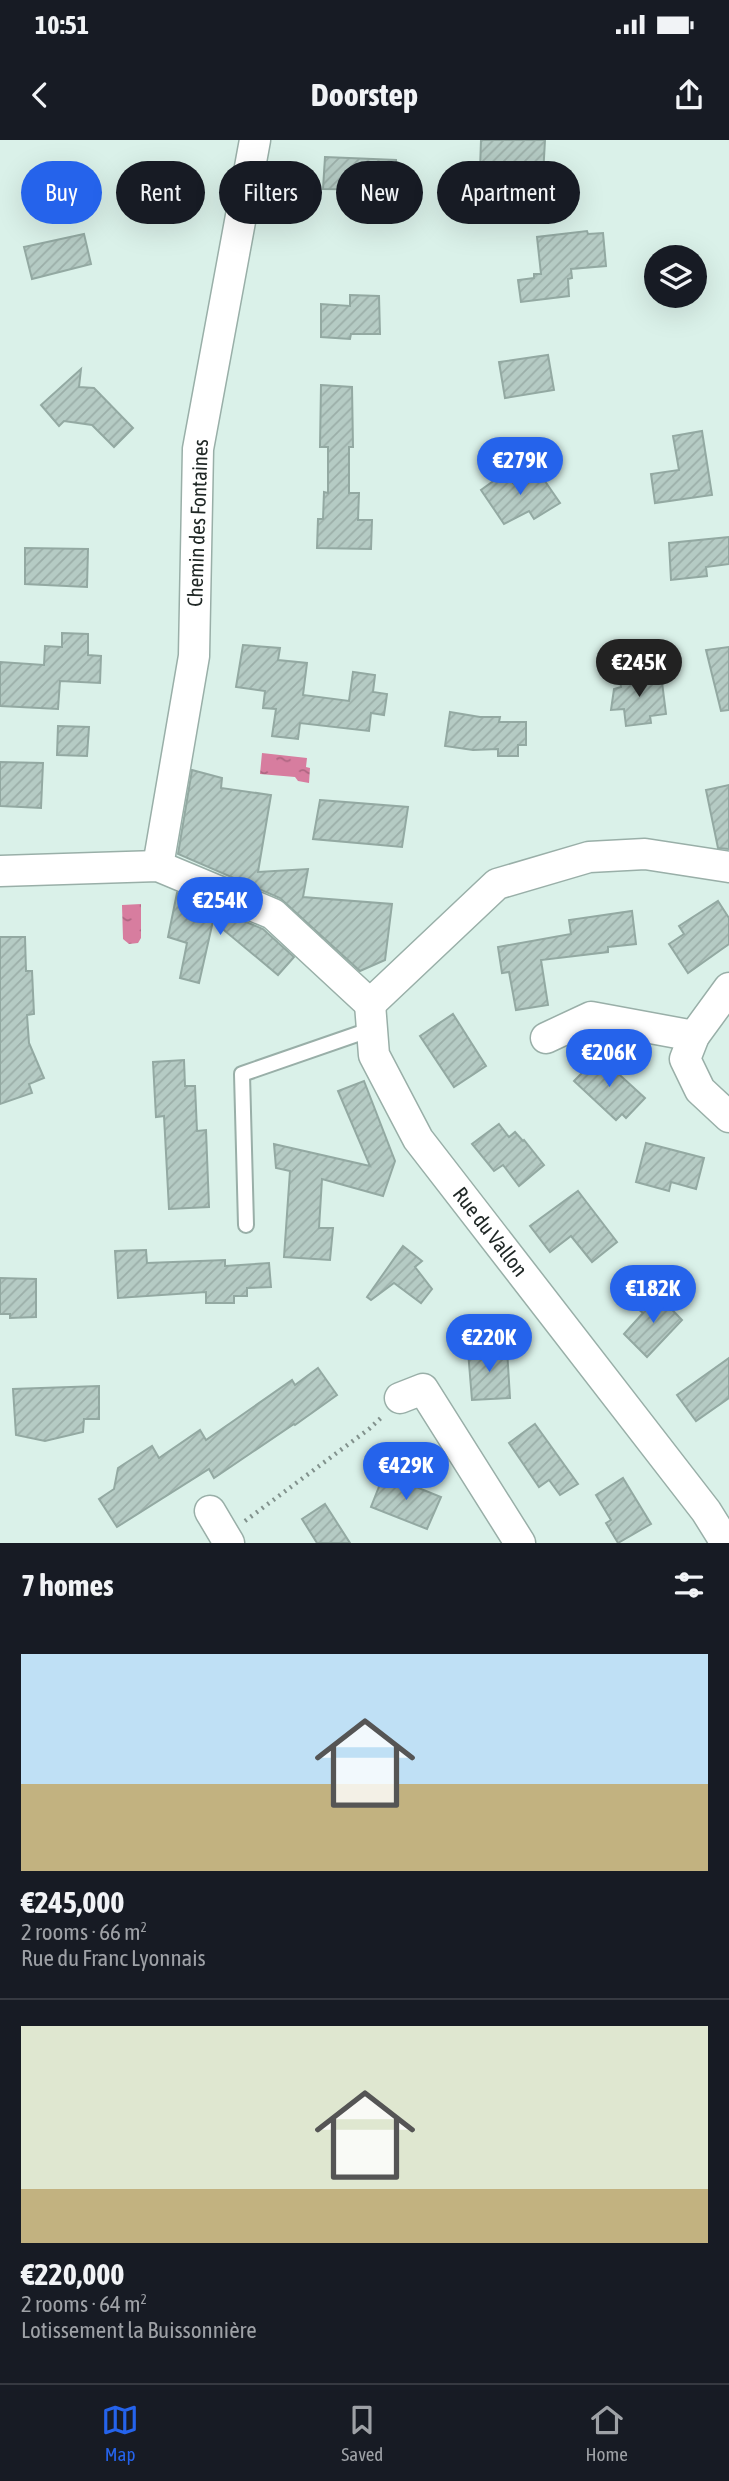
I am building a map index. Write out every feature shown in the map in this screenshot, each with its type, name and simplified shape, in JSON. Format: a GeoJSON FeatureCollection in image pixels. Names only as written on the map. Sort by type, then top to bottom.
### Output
{"type":"FeatureCollection","features":[{"type":"Feature","properties":{"kind":"street","name":"Chemin des Fontaines"},"geometry":{"type":"LineString","coordinates":[[158,866],[194,656],[198,449],[255,140]]}},
{"type":"Feature","properties":{"kind":"street"},"geometry":{"type":"LineString","coordinates":[[5,869],[158,866],[274,914],[371,1016],[497,884],[589,857],[645,854],[729,867]]}},
{"type":"Feature","properties":{"kind":"street"},"geometry":{"type":"LineString","coordinates":[[729,988],[694,1036],[685,1059],[700,1090],[729,1117]]}},
{"type":"Feature","properties":{"kind":"street","name":"Rue du Vallon"},"geometry":{"type":"LineString","coordinates":[[371,1016],[374,1055],[418,1139],[706,1511],[726,1543]]}},
{"type":"Feature","properties":{"kind":"street"},"geometry":{"type":"LineString","coordinates":[[546,1038],[592,1017],[694,1036]]}},
{"type":"Feature","properties":{"kind":"street"},"geometry":{"type":"LineString","coordinates":[[400,1398],[423,1389],[520,1543]]}},
{"type":"Feature","properties":{"kind":"lane"},"geometry":{"type":"LineString","coordinates":[[246,1225],[242,1074],[371,1016]]}},
{"type":"Feature","properties":{"kind":"path"},"geometry":{"type":"LineString","coordinates":[[221,1530],[369,1430]]}},
{"type":"Feature","properties":{"kind":"water"},"geometry":{"type":"Polygon","coordinates":[[[262,753],[307,758],[306,767],[310,768],[309,783],[298,781],[295,777],[260,774],[262,753]]]}},
{"type":"Feature","properties":{"kind":"water"},"geometry":{"type":"Polygon","coordinates":[[[141,904],[141,938],[138,943],[129,944],[123,939],[122,905],[141,904]]]}},
{"type":"Feature","properties":{"kind":"building"},"geometry":{"type":"Polygon","coordinates":[[[481,140],[545,140],[544,161],[480,161],[481,140]]]}},
{"type":"Feature","properties":{"kind":"building"},"geometry":{"type":"Polygon","coordinates":[[[325,157],[396,160],[336,161],[336,189],[323,189],[325,157]]]}},
{"type":"Feature","properties":{"kind":"building"},"geometry":{"type":"Polygon","coordinates":[[[587,231],[588,234],[603,233],[606,266],[571,269],[572,278],[568,279],[569,296],[521,302],[518,280],[534,278],[534,274],[541,274],[537,237],[587,231]]]}},
{"type":"Feature","properties":{"kind":"building"},"geometry":{"type":"Polygon","coordinates":[[[84,234],[91,264],[32,279],[24,247],[84,234]]]}},
{"type":"Feature","properties":{"kind":"building"},"geometry":{"type":"Polygon","coordinates":[[[350,295],[379,296],[380,334],[351,334],[350,339],[321,337],[321,304],[350,306],[350,295]]]}},
{"type":"Feature","properties":{"kind":"building"},"geometry":{"type":"Polygon","coordinates":[[[548,355],[554,390],[505,398],[499,362],[548,355]]]}},
{"type":"Feature","properties":{"kind":"building"},"geometry":{"type":"Polygon","coordinates":[[[81,369],[79,387],[94,388],[133,428],[114,447],[92,425],[64,421],[59,426],[41,405],[81,369]]]}},
{"type":"Feature","properties":{"kind":"building"},"geometry":{"type":"Polygon","coordinates":[[[321,385],[352,387],[353,447],[349,447],[349,493],[359,493],[358,520],[372,520],[371,549],[317,548],[318,519],[323,519],[324,492],[328,493],[328,447],[320,447],[321,385]]]}},
{"type":"Feature","properties":{"kind":"building"},"geometry":{"type":"Polygon","coordinates":[[[702,431],[712,495],[655,503],[651,474],[679,470],[673,436],[702,431]]]}},
{"type":"Feature","properties":{"kind":"building"},"geometry":{"type":"Polygon","coordinates":[[[538,471],[560,503],[534,519],[529,511],[504,524],[481,490],[499,477],[502,481],[507,477],[515,485],[538,471]]]}},
{"type":"Feature","properties":{"kind":"building"},"geometry":{"type":"Polygon","coordinates":[[[729,537],[729,564],[706,567],[707,576],[671,580],[669,543],[729,537]]]}},
{"type":"Feature","properties":{"kind":"building"},"geometry":{"type":"Polygon","coordinates":[[[25,548],[88,549],[87,587],[25,584],[25,548]]]}},
{"type":"Feature","properties":{"kind":"building"},"geometry":{"type":"Polygon","coordinates":[[[62,633],[88,634],[88,655],[101,656],[100,683],[60,681],[58,709],[0,706],[0,662],[44,665],[45,646],[62,647],[62,633]]]}},
{"type":"Feature","properties":{"kind":"building"},"geometry":{"type":"Polygon","coordinates":[[[243,645],[280,648],[278,660],[307,663],[303,695],[349,701],[353,672],[375,675],[373,692],[387,694],[384,715],[371,713],[369,731],[300,723],[298,739],[272,736],[276,709],[263,708],[265,691],[236,687],[243,645]]]}},
{"type":"Feature","properties":{"kind":"building"},"geometry":{"type":"Polygon","coordinates":[[[729,647],[729,710],[721,711],[706,650],[729,647]]]}},
{"type":"Feature","properties":{"kind":"building"},"geometry":{"type":"Polygon","coordinates":[[[644,670],[646,684],[662,682],[666,714],[650,716],[651,723],[626,726],[624,709],[611,710],[614,689],[621,687],[619,674],[644,670]]]}},
{"type":"Feature","properties":{"kind":"building"},"geometry":{"type":"Polygon","coordinates":[[[450,712],[500,717],[499,722],[526,722],[526,745],[518,745],[518,756],[498,756],[498,749],[473,750],[445,746],[450,712]]]}},
{"type":"Feature","properties":{"kind":"building"},"geometry":{"type":"Polygon","coordinates":[[[58,726],[89,727],[87,756],[57,755],[58,726]]]}},
{"type":"Feature","properties":{"kind":"building"},"geometry":{"type":"Polygon","coordinates":[[[0,762],[43,763],[41,808],[0,806],[0,762]]]}},
{"type":"Feature","properties":{"kind":"building"},"geometry":{"type":"Polygon","coordinates":[[[192,770],[222,778],[221,788],[271,795],[258,872],[308,869],[303,897],[392,904],[385,960],[360,971],[280,898],[178,854],[192,770]]]}},
{"type":"Feature","properties":{"kind":"building"},"geometry":{"type":"Polygon","coordinates":[[[729,785],[729,849],[718,848],[706,790],[729,785]]]}},
{"type":"Feature","properties":{"kind":"building"},"geometry":{"type":"Polygon","coordinates":[[[320,800],[408,807],[402,847],[313,839],[320,800]]]}},
{"type":"Feature","properties":{"kind":"building"},"geometry":{"type":"Polygon","coordinates":[[[177,893],[263,929],[294,957],[278,975],[213,921],[199,983],[180,978],[187,943],[168,937],[177,893]]]}},
{"type":"Feature","properties":{"kind":"building"},"geometry":{"type":"Polygon","coordinates":[[[718,901],[729,918],[729,944],[688,973],[669,944],[684,934],[679,926],[718,901]]]}},
{"type":"Feature","properties":{"kind":"building"},"geometry":{"type":"Polygon","coordinates":[[[632,911],[636,944],[608,947],[608,952],[541,960],[548,1005],[516,1010],[509,972],[502,973],[498,947],[571,934],[569,920],[632,911]]]}},
{"type":"Feature","properties":{"kind":"building"},"geometry":{"type":"Polygon","coordinates":[[[0,937],[25,937],[26,971],[32,971],[34,1014],[27,1015],[29,1043],[44,1078],[29,1084],[32,1093],[0,1104],[0,937]]]}},
{"type":"Feature","properties":{"kind":"building"},"geometry":{"type":"Polygon","coordinates":[[[453,1014],[486,1066],[454,1087],[420,1036],[453,1014]]]}},
{"type":"Feature","properties":{"kind":"building"},"geometry":{"type":"Polygon","coordinates":[[[599,1056],[645,1098],[626,1118],[622,1114],[616,1120],[574,1081],[599,1056]]]}},
{"type":"Feature","properties":{"kind":"building"},"geometry":{"type":"Polygon","coordinates":[[[184,1060],[185,1086],[195,1086],[197,1131],[206,1130],[209,1207],[169,1209],[164,1116],[156,1117],[153,1062],[184,1060]]]}},
{"type":"Feature","properties":{"kind":"building"},"geometry":{"type":"Polygon","coordinates":[[[364,1081],[395,1161],[383,1196],[322,1179],[319,1228],[333,1228],[330,1260],[284,1257],[290,1171],[276,1168],[274,1144],[370,1166],[338,1091],[364,1081]]]}},
{"type":"Feature","properties":{"kind":"building"},"geometry":{"type":"Polygon","coordinates":[[[499,1124],[509,1137],[515,1132],[524,1140],[544,1165],[519,1186],[503,1165],[494,1171],[472,1144],[499,1124]]]}},
{"type":"Feature","properties":{"kind":"building"},"geometry":{"type":"Polygon","coordinates":[[[646,1143],[704,1158],[696,1189],[671,1182],[669,1191],[636,1182],[646,1143]]]}},
{"type":"Feature","properties":{"kind":"building"},"geometry":{"type":"Polygon","coordinates":[[[578,1191],[617,1242],[592,1262],[571,1236],[550,1252],[530,1226],[578,1191]]]}},
{"type":"Feature","properties":{"kind":"building"},"geometry":{"type":"Polygon","coordinates":[[[403,1246],[422,1261],[415,1267],[432,1289],[421,1303],[394,1283],[371,1300],[367,1297],[403,1246]]]}},
{"type":"Feature","properties":{"kind":"building"},"geometry":{"type":"Polygon","coordinates":[[[146,1250],[147,1263],[225,1260],[225,1266],[269,1263],[271,1287],[247,1288],[247,1296],[234,1296],[234,1303],[206,1303],[206,1292],[118,1298],[115,1251],[146,1250]]]}},
{"type":"Feature","properties":{"kind":"building"},"geometry":{"type":"Polygon","coordinates":[[[0,1278],[36,1279],[36,1317],[10,1318],[10,1314],[0,1314],[0,1278]]]}},
{"type":"Feature","properties":{"kind":"building"},"geometry":{"type":"Polygon","coordinates":[[[655,1292],[682,1320],[647,1357],[624,1334],[643,1313],[638,1309],[655,1292]]]}},
{"type":"Feature","properties":{"kind":"building"},"geometry":{"type":"Polygon","coordinates":[[[507,1349],[510,1398],[472,1400],[468,1351],[507,1349]]]}},
{"type":"Feature","properties":{"kind":"building"},"geometry":{"type":"Polygon","coordinates":[[[729,1358],[729,1398],[696,1421],[677,1395],[729,1358]]]}},
{"type":"Feature","properties":{"kind":"building"},"geometry":{"type":"Polygon","coordinates":[[[318,1368],[337,1395],[214,1478],[209,1469],[117,1527],[99,1499],[114,1489],[118,1468],[152,1446],[159,1458],[200,1430],[206,1440],[292,1380],[295,1385],[318,1368]]]}},
{"type":"Feature","properties":{"kind":"building"},"geometry":{"type":"Polygon","coordinates":[[[99,1386],[99,1419],[84,1419],[83,1432],[45,1441],[16,1435],[13,1389],[99,1386]]]}},
{"type":"Feature","properties":{"kind":"building"},"geometry":{"type":"Polygon","coordinates":[[[535,1424],[578,1484],[560,1495],[549,1480],[539,1487],[509,1443],[535,1424]]]}},
{"type":"Feature","properties":{"kind":"building"},"geometry":{"type":"Polygon","coordinates":[[[384,1474],[441,1497],[427,1529],[371,1507],[384,1474]]]}},
{"type":"Feature","properties":{"kind":"building"},"geometry":{"type":"Polygon","coordinates":[[[623,1478],[651,1524],[618,1543],[606,1523],[611,1520],[596,1495],[623,1478]]]}},
{"type":"Feature","properties":{"kind":"building"},"geometry":{"type":"Polygon","coordinates":[[[325,1504],[350,1543],[317,1543],[302,1519],[325,1504]]]}}]}
